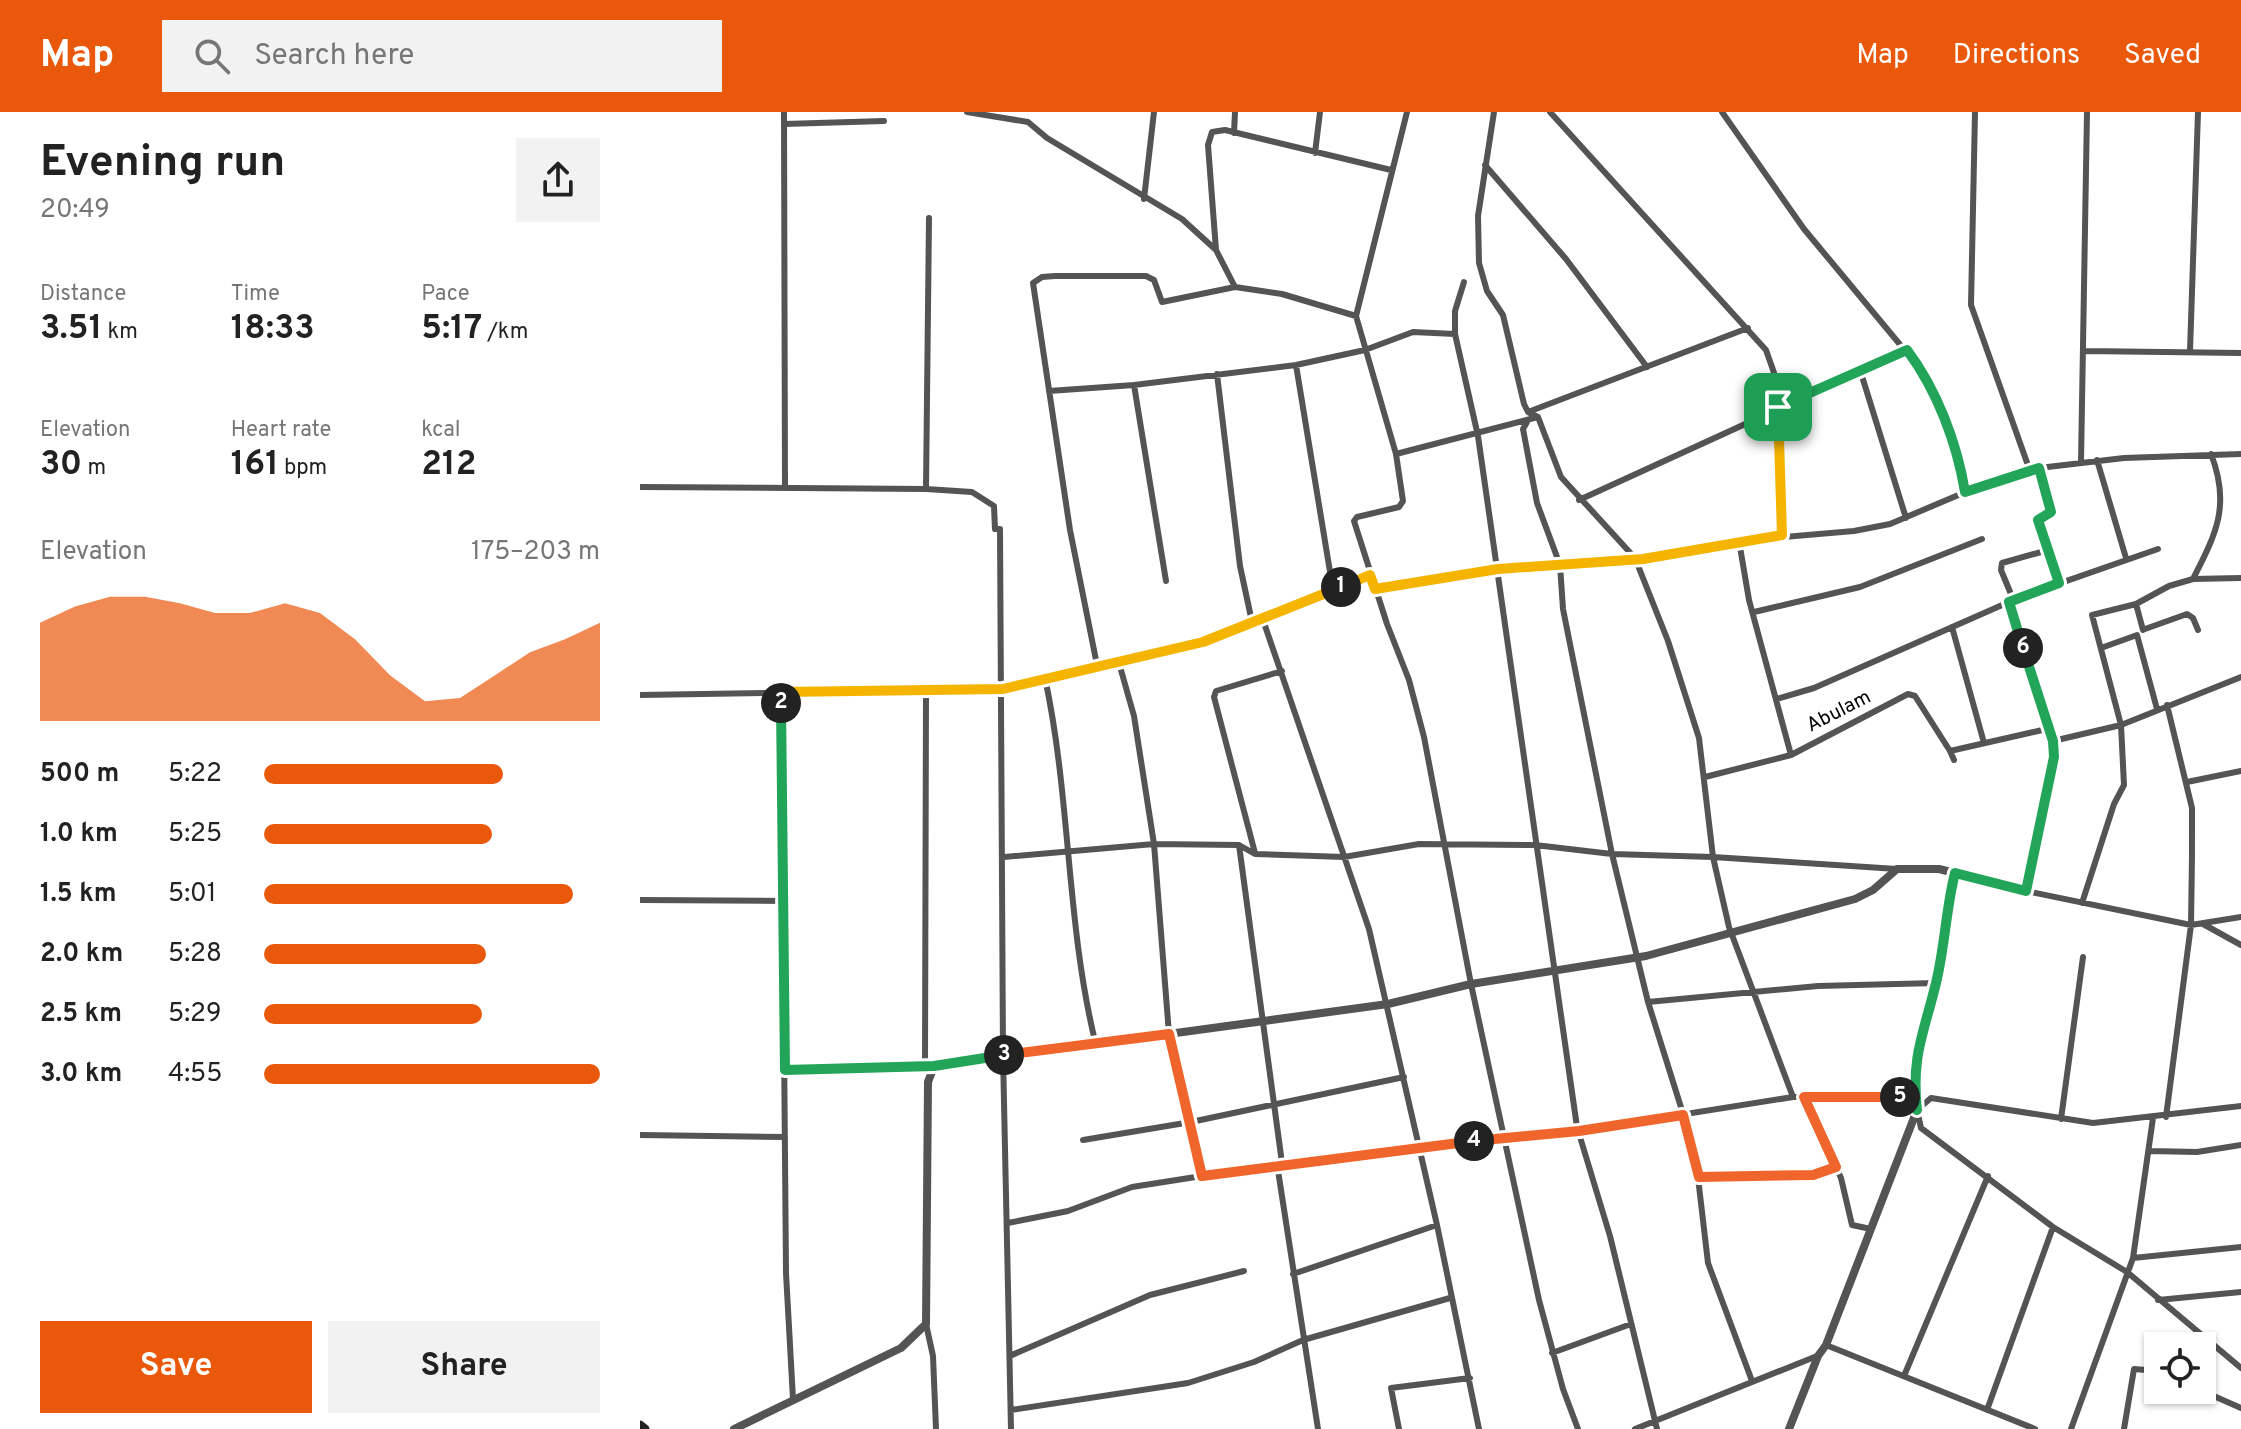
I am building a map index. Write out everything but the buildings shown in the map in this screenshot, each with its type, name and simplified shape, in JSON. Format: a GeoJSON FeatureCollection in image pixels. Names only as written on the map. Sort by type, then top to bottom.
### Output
{"type":"FeatureCollection","features":[{"type":"Feature","properties":{"kind":"main road"},"geometry":{"type":"LineString","coordinates":[[640,1425],[645,1429]]}},
{"type":"Feature","properties":{"kind":"street"},"geometry":{"type":"LineString","coordinates":[[784,112],[785,488]]}},
{"type":"Feature","properties":{"kind":"street"},"geometry":{"type":"LineString","coordinates":[[967,112],[1028,122],[1047,138],[1144,199],[1182,219],[1216,250],[1235,287]]}},
{"type":"Feature","properties":{"kind":"street"},"geometry":{"type":"LineString","coordinates":[[1144,199],[1154,112]]}},
{"type":"Feature","properties":{"kind":"street"},"geometry":{"type":"LineString","coordinates":[[1234,133],[1235,112]]}},
{"type":"Feature","properties":{"kind":"street"},"geometry":{"type":"LineString","coordinates":[[1315,153],[1320,112]]}},
{"type":"Feature","properties":{"kind":"street"},"geometry":{"type":"LineString","coordinates":[[1407,112],[1356,316],[1396,454],[1403,501],[1399,507],[1357,517],[1354,521],[1370,575],[1409,680],[1448,844],[1471,984],[1552,1353],[1578,1429]]}},
{"type":"Feature","properties":{"kind":"street"},"geometry":{"type":"LineString","coordinates":[[1494,112],[1478,216],[1479,263],[1487,291],[1503,315],[1528,412],[1538,417],[1561,477],[1635,558],[1687,696],[1705,777],[1713,857],[1729,927],[1793,1097]]}},
{"type":"Feature","properties":{"kind":"street"},"geometry":{"type":"LineString","coordinates":[[1550,112],[1748,328],[1774,366],[1779,387],[1782,535]]}},
{"type":"Feature","properties":{"kind":"street"},"geometry":{"type":"LineString","coordinates":[[1722,112],[1804,229],[1922,371],[1961,466],[1965,492]]}},
{"type":"Feature","properties":{"kind":"street"},"geometry":{"type":"LineString","coordinates":[[1975,112],[1971,305],[2030,471]]}},
{"type":"Feature","properties":{"kind":"street"},"geometry":{"type":"LineString","coordinates":[[2081,462],[2087,112]]}},
{"type":"Feature","properties":{"kind":"street"},"geometry":{"type":"LineString","coordinates":[[2190,351],[2198,112]]}},
{"type":"Feature","properties":{"kind":"street"},"geometry":{"type":"LineString","coordinates":[[784,124],[884,121]]}},
{"type":"Feature","properties":{"kind":"street"},"geometry":{"type":"LineString","coordinates":[[1216,250],[1208,145],[1212,132],[1234,133],[1391,170]]}},
{"type":"Feature","properties":{"kind":"street"},"geometry":{"type":"LineString","coordinates":[[1485,165],[1566,259],[1647,367]]}},
{"type":"Feature","properties":{"kind":"street"},"geometry":{"type":"LineString","coordinates":[[926,489],[929,218]]}},
{"type":"Feature","properties":{"kind":"street"},"geometry":{"type":"LineString","coordinates":[[1097,665],[1070,530],[1033,283],[1042,277],[1146,276],[1154,280],[1162,302],[1235,287],[1282,294],[1356,316]]}},
{"type":"Feature","properties":{"kind":"street"},"geometry":{"type":"LineString","coordinates":[[1464,282],[1455,311],[1455,334],[1478,436],[1553,972],[1579,1131],[1656,1425]]}},
{"type":"Feature","properties":{"kind":"street"},"geometry":{"type":"LineString","coordinates":[[1528,412],[1748,328]]}},
{"type":"Feature","properties":{"kind":"street"},"geometry":{"type":"LineString","coordinates":[[1049,391],[1134,385],[1296,365],[1365,350],[1413,332],[1455,334]]}},
{"type":"Feature","properties":{"kind":"street"},"geometry":{"type":"LineString","coordinates":[[1579,500],[1907,350]]}},
{"type":"Feature","properties":{"kind":"street"},"geometry":{"type":"LineString","coordinates":[[2085,351],[2241,353]]}},
{"type":"Feature","properties":{"kind":"street"},"geometry":{"type":"LineString","coordinates":[[1296,365],[1333,590]]}},
{"type":"Feature","properties":{"kind":"street"},"geometry":{"type":"LineString","coordinates":[[1861,373],[1906,518]]}},
{"type":"Feature","properties":{"kind":"street"},"geometry":{"type":"LineString","coordinates":[[1217,374],[1236,541],[1252,622]]}},
{"type":"Feature","properties":{"kind":"street"},"geometry":{"type":"LineString","coordinates":[[1134,385],[1166,581]]}},
{"type":"Feature","properties":{"kind":"street"},"geometry":{"type":"LineString","coordinates":[[1396,454],[1478,436],[1538,417]]}},
{"type":"Feature","properties":{"kind":"street"},"geometry":{"type":"LineString","coordinates":[[1527,422],[1523,429],[1537,503],[1560,565],[1563,609],[1612,854],[1648,1002],[1699,1177],[1708,1263],[1752,1381]]}},
{"type":"Feature","properties":{"kind":"street"},"geometry":{"type":"LineString","coordinates":[[2193,579],[2220,524],[2218,472],[2211,454]]}},
{"type":"Feature","properties":{"kind":"street"},"geometry":{"type":"LineString","coordinates":[[1375,589],[1498,569],[1635,558],[1782,535],[1854,531],[1906,518],[1965,492],[2039,468],[2097,460],[2241,454]]}},
{"type":"Feature","properties":{"kind":"street"},"geometry":{"type":"LineString","coordinates":[[2097,460],[2126,558]]}},
{"type":"Feature","properties":{"kind":"street"},"geometry":{"type":"LineString","coordinates":[[2039,468],[2051,511],[2038,520],[2059,583]]}},
{"type":"Feature","properties":{"kind":"street"},"geometry":{"type":"LineString","coordinates":[[640,487],[926,489],[972,492],[994,506],[995,529],[1000,529],[1003,689],[1003,1055],[1012,1355],[1011,1429]]}},
{"type":"Feature","properties":{"kind":"street"},"geometry":{"type":"LineString","coordinates":[[1754,612],[1860,587],[1982,539]]}},
{"type":"Feature","properties":{"kind":"street"},"geometry":{"type":"LineString","coordinates":[[1739,541],[1791,755]]}},
{"type":"Feature","properties":{"kind":"street"},"geometry":{"type":"LineString","coordinates":[[1777,699],[1814,688],[2011,601],[2158,549]]}},
{"type":"Feature","properties":{"kind":"street"},"geometry":{"type":"LineString","coordinates":[[2026,891],[2051,778],[2053,741],[2001,570],[2002,563],[2048,550]]}},
{"type":"Feature","properties":{"kind":"street"},"geometry":{"type":"LineString","coordinates":[[640,695],[1003,689],[1203,642],[1370,575]]}},
{"type":"Feature","properties":{"kind":"street"},"geometry":{"type":"LineString","coordinates":[[2082,903],[2114,804],[2124,785],[2121,725],[2092,615],[2136,604],[2169,586],[2193,579],[2241,578]]}},
{"type":"Feature","properties":{"kind":"street"},"geometry":{"type":"LineString","coordinates":[[2136,604],[2145,629]]}},
{"type":"Feature","properties":{"kind":"street"},"geometry":{"type":"LineString","coordinates":[[2101,648],[2187,614],[2193,618],[2198,630]]}},
{"type":"Feature","properties":{"kind":"street"},"geometry":{"type":"LineString","coordinates":[[1262,617],[1369,929],[1420,1147],[1479,1429]]}},
{"type":"Feature","properties":{"kind":"street"},"geometry":{"type":"LineString","coordinates":[[1952,627],[1984,743]]}},
{"type":"Feature","properties":{"kind":"street"},"geometry":{"type":"LineString","coordinates":[[2137,635],[2157,709]]}},
{"type":"Feature","properties":{"kind":"street"},"geometry":{"type":"LineString","coordinates":[[1119,663],[1134,716],[1154,844],[1169,1034],[1202,1176]]}},
{"type":"Feature","properties":{"kind":"street"},"geometry":{"type":"LineString","coordinates":[[1255,854],[1214,697],[1222,689],[1282,671]]}},
{"type":"Feature","properties":{"kind":"street"},"geometry":{"type":"LineString","coordinates":[[2053,741],[2121,725],[2241,677]]}},
{"type":"Feature","properties":{"kind":"street"},"geometry":{"type":"LineString","coordinates":[[1045,678],[1059,744],[1067,849],[1088,1014],[1096,1045]]}},
{"type":"Feature","properties":{"kind":"street"},"geometry":{"type":"LineString","coordinates":[[926,691],[930,1065],[926,1324],[933,1356],[936,1429]]}},
{"type":"Feature","properties":{"kind":"street"},"geometry":{"type":"LineString","coordinates":[[781,692],[786,1273],[793,1399]]}},
{"type":"Feature","properties":{"kind":"street","name":"Abulam"},"geometry":{"type":"LineString","coordinates":[[1705,777],[1791,755],[1902,698],[1915,696],[1950,751]]}},
{"type":"Feature","properties":{"kind":"street"},"geometry":{"type":"LineString","coordinates":[[2166,1117],[2191,925],[2192,808],[2167,705]]}},
{"type":"Feature","properties":{"kind":"street"},"geometry":{"type":"LineString","coordinates":[[1954,760],[1950,751],[2047,729]]}},
{"type":"Feature","properties":{"kind":"street"},"geometry":{"type":"LineString","coordinates":[[2187,782],[2241,771]]}},
{"type":"Feature","properties":{"kind":"street"},"geometry":{"type":"LineString","coordinates":[[1004,857],[1067,849],[1154,844],[1239,845],[1255,854],[1344,857],[1419,844],[1535,845],[1612,854],[1939,869],[2026,891],[2191,925],[2241,917]]}},
{"type":"Feature","properties":{"kind":"street"},"geometry":{"type":"LineString","coordinates":[[1239,845],[1274,1103],[1293,1274],[1318,1429]]}},
{"type":"Feature","properties":{"kind":"street"},"geometry":{"type":"LineString","coordinates":[[785,1070],[930,1065],[1388,1004],[1471,984],[1637,957],[1855,899],[1873,890],[1897,869]]}},
{"type":"Feature","properties":{"kind":"street"},"geometry":{"type":"LineString","coordinates":[[1955,873],[1936,983],[1919,1036],[1913,1075],[1921,1128],[2053,1227],[2127,1272],[2241,1368]]}},
{"type":"Feature","properties":{"kind":"street"},"geometry":{"type":"LineString","coordinates":[[640,900],[784,901]]}},
{"type":"Feature","properties":{"kind":"street"},"geometry":{"type":"LineString","coordinates":[[2203,924],[2241,945]]}},
{"type":"Feature","properties":{"kind":"street"},"geometry":{"type":"LineString","coordinates":[[2061,1119],[2083,957]]}},
{"type":"Feature","properties":{"kind":"street"},"geometry":{"type":"LineString","coordinates":[[1648,1002],[1818,986],[1936,983]]}},
{"type":"Feature","properties":{"kind":"street"},"geometry":{"type":"LineString","coordinates":[[1083,1140],[1191,1122],[1404,1077]]}},
{"type":"Feature","properties":{"kind":"street"},"geometry":{"type":"LineString","coordinates":[[1008,1223],[1068,1211],[1132,1187],[1279,1163],[1579,1131],[1793,1097],[1901,1097],[1917,1110]]}},
{"type":"Feature","properties":{"kind":"street"},"geometry":{"type":"LineString","coordinates":[[1804,1097],[1836,1167],[1852,1225],[1871,1229]]}},
{"type":"Feature","properties":{"kind":"street"},"geometry":{"type":"LineString","coordinates":[[1790,1429],[1917,1110],[1931,1098],[2093,1123],[2241,1106]]}},
{"type":"Feature","properties":{"kind":"street"},"geometry":{"type":"LineString","coordinates":[[2071,1429],[2133,1258],[2153,1118]]}},
{"type":"Feature","properties":{"kind":"street"},"geometry":{"type":"LineString","coordinates":[[640,1135],[785,1137]]}},
{"type":"Feature","properties":{"kind":"street"},"geometry":{"type":"LineString","coordinates":[[2150,1151],[2197,1152],[2241,1145]]}},
{"type":"Feature","properties":{"kind":"street"},"geometry":{"type":"LineString","coordinates":[[1699,1177],[1813,1175],[1836,1167]]}},
{"type":"Feature","properties":{"kind":"street"},"geometry":{"type":"LineString","coordinates":[[1904,1376],[1988,1176]]}},
{"type":"Feature","properties":{"kind":"street"},"geometry":{"type":"LineString","coordinates":[[1293,1274],[1437,1225]]}},
{"type":"Feature","properties":{"kind":"street"},"geometry":{"type":"LineString","coordinates":[[1987,1410],[2053,1227]]}},
{"type":"Feature","properties":{"kind":"street"},"geometry":{"type":"LineString","coordinates":[[2133,1258],[2241,1247]]}},
{"type":"Feature","properties":{"kind":"street"},"geometry":{"type":"LineString","coordinates":[[1012,1355],[1150,1295],[1244,1271]]}},
{"type":"Feature","properties":{"kind":"street"},"geometry":{"type":"LineString","coordinates":[[2158,1300],[2241,1292]]}},
{"type":"Feature","properties":{"kind":"street"},"geometry":{"type":"LineString","coordinates":[[1011,1410],[1188,1383],[1254,1362],[1303,1340],[1450,1298]]}},
{"type":"Feature","properties":{"kind":"street"},"geometry":{"type":"LineString","coordinates":[[734,1429],[901,1348],[926,1324]]}},
{"type":"Feature","properties":{"kind":"street"},"geometry":{"type":"LineString","coordinates":[[1552,1353],[1631,1324]]}},
{"type":"Feature","properties":{"kind":"street"},"geometry":{"type":"LineString","coordinates":[[1826,1345],[2035,1429]]}},
{"type":"Feature","properties":{"kind":"street"},"geometry":{"type":"LineString","coordinates":[[1635,1429],[1656,1425],[1752,1381],[1818,1356]]}},
{"type":"Feature","properties":{"kind":"street"},"geometry":{"type":"LineString","coordinates":[[2124,1429],[2134,1369],[2144,1370]]}},
{"type":"Feature","properties":{"kind":"street"},"geometry":{"type":"LineString","coordinates":[[1399,1429],[1391,1388],[1470,1378]]}},
{"type":"Feature","properties":{"kind":"street"},"geometry":{"type":"LineString","coordinates":[[2216,1397],[2241,1408]]}},
{"type":"Feature","properties":{"kind":"route"},"geometry":{"type":"LineString","coordinates":[[1907,350],[1922,371],[1943,418],[1961,466],[1965,492],[2039,468],[2051,512],[2038,520],[2059,583],[2009,602],[2053,741],[2054,757],[2026,891],[1955,873],[1936,983],[1919,1036],[1913,1075],[1917,1110],[1901,1097],[1804,1097],[1836,1167],[1813,1175],[1699,1177],[1683,1115],[1579,1131],[1282,1163],[1202,1176],[1169,1034],[934,1066],[785,1070],[781,692],[1003,689],[1203,642],[1370,575],[1375,589],[1498,569],[1643,559],[1782,535],[1778,407],[1861,373],[1907,350]]}}]}
